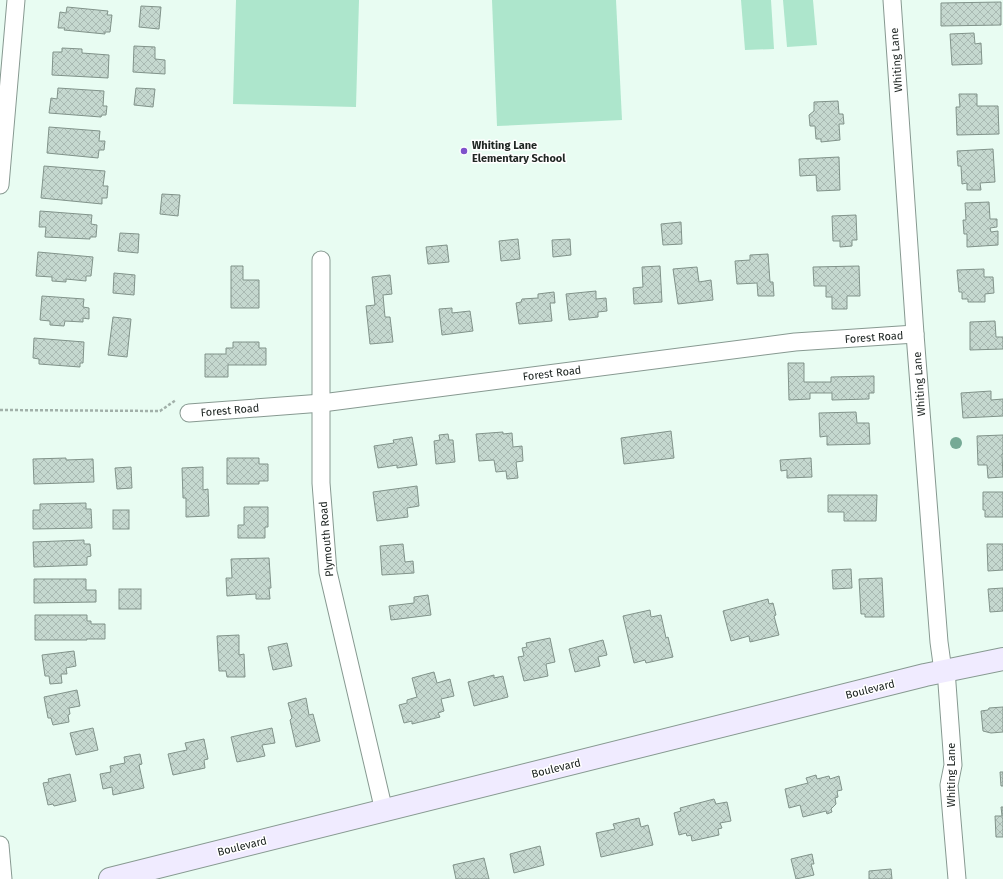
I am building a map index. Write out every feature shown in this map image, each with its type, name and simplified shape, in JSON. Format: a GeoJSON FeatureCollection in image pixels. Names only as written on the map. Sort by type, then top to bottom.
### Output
{"type":"FeatureCollection","features":[{"type":"Feature","properties":{"kind":"main road","name":"Boulevard"},"geometry":{"type":"LineString","coordinates":[[110,879],[945,671],[1003,659]]}},
{"type":"Feature","properties":{"kind":"street"},"geometry":{"type":"LineString","coordinates":[[0,185],[16,0]]}},
{"type":"Feature","properties":{"kind":"street","name":"Whiting Lane"},"geometry":{"type":"LineString","coordinates":[[892,0],[915,334],[939,642],[945,671],[953,765],[949,785],[956,879]]}},
{"type":"Feature","properties":{"kind":"street","name":"Plymouth Road"},"geometry":{"type":"LineString","coordinates":[[321,260],[321,483],[328,572],[384,811]]}},
{"type":"Feature","properties":{"kind":"street","name":"Forest Road"},"geometry":{"type":"LineString","coordinates":[[189,413],[322,402],[795,342],[915,334]]}},
{"type":"Feature","properties":{"kind":"street"},"geometry":{"type":"LineString","coordinates":[[0,845],[3,879]]}},
{"type":"Feature","properties":{"kind":"path"},"geometry":{"type":"LineString","coordinates":[[0,410],[160,411],[178,399]]}},
{"type":"Feature","properties":{"kind":"green space"},"geometry":{"type":"Polygon","coordinates":[[[236,0],[359,0],[356,107],[233,104],[236,0]]]}},
{"type":"Feature","properties":{"kind":"green space"},"geometry":{"type":"Polygon","coordinates":[[[492,0],[616,0],[622,120],[497,126],[492,0]]]}},
{"type":"Feature","properties":{"kind":"green space"},"geometry":{"type":"Polygon","coordinates":[[[741,0],[771,0],[774,49],[745,50],[741,0]]]}},
{"type":"Feature","properties":{"kind":"green space"},"geometry":{"type":"Polygon","coordinates":[[[783,0],[813,0],[817,45],[787,47],[783,0]]]}},
{"type":"Feature","properties":{"kind":"building"},"geometry":{"type":"Polygon","coordinates":[[[1001,2],[1001,25],[941,26],[941,3],[1001,2]]]}},
{"type":"Feature","properties":{"kind":"building"},"geometry":{"type":"Polygon","coordinates":[[[141,6],[161,7],[159,29],[139,27],[141,6]]]}},
{"type":"Feature","properties":{"kind":"building"},"geometry":{"type":"Polygon","coordinates":[[[67,7],[108,11],[107,15],[112,15],[110,32],[105,32],[105,34],[64,30],[65,28],[58,28],[60,12],[66,13],[67,7]]]}},
{"type":"Feature","properties":{"kind":"building"},"geometry":{"type":"Polygon","coordinates":[[[974,33],[975,44],[981,43],[982,64],[952,65],[950,34],[974,33]]]}},
{"type":"Feature","properties":{"kind":"building"},"geometry":{"type":"Polygon","coordinates":[[[134,46],[155,47],[155,59],[165,60],[165,74],[133,72],[134,46]]]}},
{"type":"Feature","properties":{"kind":"building"},"geometry":{"type":"Polygon","coordinates":[[[62,48],[82,49],[82,53],[109,55],[108,78],[52,75],[53,52],[62,52],[62,48]]]}},
{"type":"Feature","properties":{"kind":"building"},"geometry":{"type":"Polygon","coordinates":[[[58,88],[104,91],[103,106],[107,106],[106,115],[102,115],[101,117],[49,113],[51,98],[57,99],[58,88]]]}},
{"type":"Feature","properties":{"kind":"building"},"geometry":{"type":"Polygon","coordinates":[[[136,88],[155,89],[153,107],[134,105],[136,88]]]}},
{"type":"Feature","properties":{"kind":"building"},"geometry":{"type":"Polygon","coordinates":[[[959,94],[977,94],[977,106],[998,106],[999,134],[957,135],[956,107],[960,107],[959,94]]]}},
{"type":"Feature","properties":{"kind":"building"},"geometry":{"type":"Polygon","coordinates":[[[838,101],[839,114],[843,114],[844,124],[839,124],[840,140],[821,142],[821,139],[816,139],[815,126],[810,126],[809,115],[814,111],[814,102],[838,101]]]}},
{"type":"Feature","properties":{"kind":"building"},"geometry":{"type":"Polygon","coordinates":[[[49,127],[100,131],[99,141],[105,141],[104,150],[99,150],[98,158],[47,153],[49,127]]]}},
{"type":"Feature","properties":{"kind":"building"},"geometry":{"type":"Polygon","coordinates":[[[993,149],[995,182],[980,183],[981,190],[967,190],[967,183],[962,184],[961,166],[958,166],[957,151],[993,149]]]}},
{"type":"Feature","properties":{"kind":"building"},"geometry":{"type":"Polygon","coordinates":[[[839,157],[840,190],[817,191],[816,175],[800,176],[799,159],[839,157]]]}},
{"type":"Feature","properties":{"kind":"building"},"geometry":{"type":"Polygon","coordinates":[[[44,166],[105,171],[103,186],[108,186],[107,198],[102,198],[102,204],[41,198],[44,166]]]}},
{"type":"Feature","properties":{"kind":"building"},"geometry":{"type":"Polygon","coordinates":[[[162,194],[180,195],[178,216],[160,214],[162,194]]]}},
{"type":"Feature","properties":{"kind":"building"},"geometry":{"type":"Polygon","coordinates":[[[989,202],[990,219],[997,219],[997,227],[990,228],[991,232],[998,231],[998,245],[967,247],[967,234],[964,234],[963,220],[966,220],[965,203],[989,202]]]}},
{"type":"Feature","properties":{"kind":"building"},"geometry":{"type":"Polygon","coordinates":[[[40,211],[92,215],[91,224],[97,225],[96,237],[90,237],[90,239],[45,237],[46,227],[39,227],[40,211]]]}},
{"type":"Feature","properties":{"kind":"building"},"geometry":{"type":"Polygon","coordinates":[[[856,215],[857,240],[852,240],[852,246],[840,247],[840,241],[833,241],[832,216],[856,215]]]}},
{"type":"Feature","properties":{"kind":"building"},"geometry":{"type":"Polygon","coordinates":[[[681,222],[682,244],[663,245],[661,224],[681,222]]]}},
{"type":"Feature","properties":{"kind":"building"},"geometry":{"type":"Polygon","coordinates":[[[120,233],[139,234],[138,253],[118,251],[120,233]]]}},
{"type":"Feature","properties":{"kind":"building"},"geometry":{"type":"Polygon","coordinates":[[[518,239],[520,259],[501,261],[499,241],[518,239]]]}},
{"type":"Feature","properties":{"kind":"building"},"geometry":{"type":"Polygon","coordinates":[[[570,239],[571,255],[553,257],[552,240],[570,239]]]}},
{"type":"Feature","properties":{"kind":"building"},"geometry":{"type":"Polygon","coordinates":[[[447,245],[449,262],[428,264],[426,247],[447,245]]]}},
{"type":"Feature","properties":{"kind":"building"},"geometry":{"type":"Polygon","coordinates":[[[38,252],[93,257],[91,276],[86,276],[86,281],[66,279],[66,282],[52,281],[52,277],[36,276],[38,252]]]}},
{"type":"Feature","properties":{"kind":"building"},"geometry":{"type":"Polygon","coordinates":[[[768,254],[770,282],[773,282],[774,296],[758,296],[757,283],[737,284],[735,261],[750,260],[750,255],[768,254]]]}},
{"type":"Feature","properties":{"kind":"building"},"geometry":{"type":"Polygon","coordinates":[[[231,266],[243,266],[243,280],[259,280],[259,308],[231,308],[231,266]]]}},
{"type":"Feature","properties":{"kind":"building"},"geometry":{"type":"Polygon","coordinates":[[[660,266],[662,302],[634,304],[633,288],[643,287],[642,267],[660,266]]]}},
{"type":"Feature","properties":{"kind":"building"},"geometry":{"type":"Polygon","coordinates":[[[859,266],[860,296],[847,296],[847,309],[832,309],[832,297],[826,297],[826,286],[814,286],[813,267],[859,266]]]}},
{"type":"Feature","properties":{"kind":"building"},"geometry":{"type":"Polygon","coordinates":[[[697,267],[699,282],[711,280],[713,300],[678,304],[673,269],[697,267]]]}},
{"type":"Feature","properties":{"kind":"building"},"geometry":{"type":"Polygon","coordinates":[[[984,269],[984,277],[993,277],[994,293],[985,294],[985,302],[968,302],[968,299],[962,299],[962,292],[959,292],[957,270],[984,269]]]}},
{"type":"Feature","properties":{"kind":"building"},"geometry":{"type":"Polygon","coordinates":[[[114,273],[135,275],[134,295],[113,293],[114,273]]]}},
{"type":"Feature","properties":{"kind":"building"},"geometry":{"type":"Polygon","coordinates":[[[390,275],[392,294],[383,295],[385,317],[390,317],[393,342],[370,344],[366,306],[375,305],[372,277],[390,275]]]}},
{"type":"Feature","properties":{"kind":"building"},"geometry":{"type":"Polygon","coordinates":[[[596,291],[596,299],[606,298],[607,311],[598,312],[598,317],[569,320],[566,294],[596,291]]]}},
{"type":"Feature","properties":{"kind":"building"},"geometry":{"type":"Polygon","coordinates":[[[554,292],[555,303],[550,303],[552,321],[519,324],[516,303],[521,302],[522,299],[538,298],[538,294],[554,292]]]}},
{"type":"Feature","properties":{"kind":"building"},"geometry":{"type":"Polygon","coordinates":[[[42,296],[84,299],[83,307],[89,308],[89,319],[83,318],[83,322],[65,321],[64,326],[50,325],[50,321],[40,320],[42,296]]]}},
{"type":"Feature","properties":{"kind":"building"},"geometry":{"type":"Polygon","coordinates":[[[452,308],[452,313],[470,311],[473,331],[442,335],[439,309],[452,308]]]}},
{"type":"Feature","properties":{"kind":"building"},"geometry":{"type":"Polygon","coordinates":[[[113,317],[131,319],[127,357],[108,355],[113,317]]]}},
{"type":"Feature","properties":{"kind":"building"},"geometry":{"type":"Polygon","coordinates":[[[995,321],[996,337],[1003,337],[1003,349],[970,350],[970,322],[995,321]]]}},
{"type":"Feature","properties":{"kind":"building"},"geometry":{"type":"Polygon","coordinates":[[[34,338],[84,342],[83,363],[80,363],[80,367],[39,364],[39,359],[33,358],[34,338]]]}},
{"type":"Feature","properties":{"kind":"building"},"geometry":{"type":"Polygon","coordinates":[[[233,342],[259,342],[259,348],[266,348],[266,365],[228,365],[228,377],[205,377],[205,354],[226,354],[226,348],[233,348],[233,342]]]}},
{"type":"Feature","properties":{"kind":"building"},"geometry":{"type":"Polygon","coordinates":[[[788,363],[804,363],[804,382],[831,382],[831,377],[874,376],[874,393],[869,393],[869,399],[832,400],[832,393],[810,393],[810,399],[789,400],[788,363]]]}},
{"type":"Feature","properties":{"kind":"building"},"geometry":{"type":"Polygon","coordinates":[[[991,391],[991,400],[1003,399],[1003,416],[963,418],[961,393],[991,391]]]}},
{"type":"Feature","properties":{"kind":"building"},"geometry":{"type":"Polygon","coordinates":[[[856,412],[857,423],[869,423],[870,444],[827,445],[827,436],[820,437],[819,413],[856,412]]]}},
{"type":"Feature","properties":{"kind":"building"},"geometry":{"type":"Polygon","coordinates":[[[671,431],[674,458],[624,464],[621,438],[671,431]]]}},
{"type":"Feature","properties":{"kind":"building"},"geometry":{"type":"Polygon","coordinates":[[[503,432],[503,434],[512,433],[513,447],[522,446],[523,461],[516,462],[518,478],[507,479],[506,471],[496,472],[494,460],[479,461],[476,434],[503,432]]]}},
{"type":"Feature","properties":{"kind":"building"},"geometry":{"type":"Polygon","coordinates":[[[448,434],[449,440],[453,440],[455,462],[436,464],[434,441],[440,440],[439,435],[448,434]]]}},
{"type":"Feature","properties":{"kind":"building"},"geometry":{"type":"Polygon","coordinates":[[[1003,435],[1003,477],[988,478],[987,465],[978,465],[977,436],[1003,435]]]}},
{"type":"Feature","properties":{"kind":"building"},"geometry":{"type":"Polygon","coordinates":[[[412,437],[417,465],[397,468],[397,465],[378,468],[374,446],[394,443],[393,440],[412,437]]]}},
{"type":"Feature","properties":{"kind":"building"},"geometry":{"type":"Polygon","coordinates":[[[66,458],[66,460],[93,459],[94,482],[34,484],[33,459],[66,458]]]}},
{"type":"Feature","properties":{"kind":"building"},"geometry":{"type":"Polygon","coordinates":[[[227,458],[259,458],[259,464],[268,464],[268,481],[259,481],[259,484],[227,484],[227,458]]]}},
{"type":"Feature","properties":{"kind":"building"},"geometry":{"type":"Polygon","coordinates":[[[811,458],[812,477],[787,478],[787,470],[781,471],[780,460],[811,458]]]}},
{"type":"Feature","properties":{"kind":"building"},"geometry":{"type":"Polygon","coordinates":[[[131,467],[132,488],[117,489],[115,468],[131,467]]]}},
{"type":"Feature","properties":{"kind":"building"},"geometry":{"type":"Polygon","coordinates":[[[203,467],[203,490],[208,489],[209,516],[186,517],[186,498],[183,498],[182,468],[203,467]]]}},
{"type":"Feature","properties":{"kind":"building"},"geometry":{"type":"Polygon","coordinates":[[[417,486],[419,506],[407,508],[408,517],[377,521],[373,492],[417,486]]]}},
{"type":"Feature","properties":{"kind":"building"},"geometry":{"type":"Polygon","coordinates":[[[983,492],[1003,492],[1003,517],[985,517],[985,510],[983,510],[983,492]]]}},
{"type":"Feature","properties":{"kind":"building"},"geometry":{"type":"Polygon","coordinates":[[[828,495],[877,495],[876,521],[844,521],[844,512],[828,512],[828,495]]]}},
{"type":"Feature","properties":{"kind":"building"},"geometry":{"type":"Polygon","coordinates":[[[86,503],[86,509],[91,509],[92,528],[33,529],[33,510],[40,510],[40,504],[86,503]]]}},
{"type":"Feature","properties":{"kind":"building"},"geometry":{"type":"Polygon","coordinates":[[[244,507],[268,507],[268,527],[265,527],[265,538],[238,538],[238,525],[244,525],[244,507]]]}},
{"type":"Feature","properties":{"kind":"building"},"geometry":{"type":"Polygon","coordinates":[[[113,510],[129,510],[129,529],[113,529],[113,510]]]}},
{"type":"Feature","properties":{"kind":"building"},"geometry":{"type":"Polygon","coordinates":[[[84,540],[84,544],[90,544],[91,556],[87,557],[87,565],[34,567],[33,542],[84,540]]]}},
{"type":"Feature","properties":{"kind":"building"},"geometry":{"type":"Polygon","coordinates":[[[403,544],[405,562],[413,561],[414,573],[382,575],[380,546],[403,544]]]}},
{"type":"Feature","properties":{"kind":"building"},"geometry":{"type":"Polygon","coordinates":[[[987,544],[1003,544],[1003,570],[988,571],[987,544]]]}},
{"type":"Feature","properties":{"kind":"building"},"geometry":{"type":"Polygon","coordinates":[[[269,558],[271,588],[269,588],[270,599],[256,599],[256,594],[227,596],[226,578],[232,578],[231,559],[269,558]]]}},
{"type":"Feature","properties":{"kind":"building"},"geometry":{"type":"Polygon","coordinates":[[[851,569],[852,588],[833,589],[832,570],[851,569]]]}},
{"type":"Feature","properties":{"kind":"building"},"geometry":{"type":"Polygon","coordinates":[[[882,578],[884,617],[865,617],[865,614],[861,614],[859,579],[882,578]]]}},
{"type":"Feature","properties":{"kind":"building"},"geometry":{"type":"Polygon","coordinates":[[[34,579],[86,579],[86,590],[96,590],[96,602],[34,603],[34,579]]]}},
{"type":"Feature","properties":{"kind":"building"},"geometry":{"type":"Polygon","coordinates":[[[1003,588],[1003,611],[990,612],[988,589],[1003,588]]]}},
{"type":"Feature","properties":{"kind":"building"},"geometry":{"type":"Polygon","coordinates":[[[119,589],[141,589],[141,609],[119,609],[119,589]]]}},
{"type":"Feature","properties":{"kind":"building"},"geometry":{"type":"Polygon","coordinates":[[[428,595],[431,615],[391,620],[389,606],[414,603],[414,597],[428,595]]]}},
{"type":"Feature","properties":{"kind":"building"},"geometry":{"type":"Polygon","coordinates":[[[768,599],[769,604],[773,603],[776,615],[774,616],[779,635],[750,642],[749,636],[731,641],[723,611],[768,599]]]}},
{"type":"Feature","properties":{"kind":"building"},"geometry":{"type":"Polygon","coordinates":[[[650,610],[651,617],[661,615],[666,638],[668,637],[673,657],[646,663],[645,660],[634,663],[623,616],[650,610]]]}},
{"type":"Feature","properties":{"kind":"building"},"geometry":{"type":"Polygon","coordinates":[[[35,615],[87,615],[87,621],[91,621],[91,624],[105,624],[105,639],[35,640],[35,615]]]}},
{"type":"Feature","properties":{"kind":"building"},"geometry":{"type":"Polygon","coordinates":[[[239,635],[239,655],[244,654],[245,677],[227,677],[226,671],[219,671],[217,636],[239,635]]]}},
{"type":"Feature","properties":{"kind":"building"},"geometry":{"type":"Polygon","coordinates":[[[550,638],[555,662],[546,664],[548,676],[524,681],[518,657],[524,656],[522,648],[527,647],[526,643],[550,638]]]}},
{"type":"Feature","properties":{"kind":"building"},"geometry":{"type":"Polygon","coordinates":[[[603,640],[607,655],[598,657],[600,666],[575,672],[569,649],[603,640]]]}},
{"type":"Feature","properties":{"kind":"building"},"geometry":{"type":"Polygon","coordinates":[[[287,643],[292,666],[273,670],[268,647],[287,643]]]}},
{"type":"Feature","properties":{"kind":"building"},"geometry":{"type":"Polygon","coordinates":[[[74,651],[76,666],[66,668],[67,674],[61,674],[62,683],[50,684],[49,676],[45,676],[42,655],[74,651]]]}},
{"type":"Feature","properties":{"kind":"building"},"geometry":{"type":"Polygon","coordinates":[[[434,672],[437,683],[450,679],[454,696],[441,699],[444,711],[438,713],[440,717],[412,724],[412,721],[404,723],[399,705],[407,703],[407,700],[417,697],[412,678],[434,672]]]}},
{"type":"Feature","properties":{"kind":"building"},"geometry":{"type":"Polygon","coordinates":[[[494,675],[494,678],[503,676],[508,697],[474,706],[468,682],[494,675]]]}},
{"type":"Feature","properties":{"kind":"building"},"geometry":{"type":"Polygon","coordinates":[[[77,690],[80,706],[69,708],[69,722],[53,725],[51,718],[48,718],[44,697],[77,690]]]}},
{"type":"Feature","properties":{"kind":"building"},"geometry":{"type":"Polygon","coordinates":[[[306,698],[309,715],[313,714],[320,741],[296,747],[290,720],[292,718],[288,703],[306,698]]]}},
{"type":"Feature","properties":{"kind":"building"},"geometry":{"type":"Polygon","coordinates":[[[1003,707],[1003,732],[991,733],[983,731],[981,711],[988,710],[989,708],[1003,707]]]}},
{"type":"Feature","properties":{"kind":"building"},"geometry":{"type":"Polygon","coordinates":[[[93,728],[98,750],[76,755],[70,733],[93,728]]]}},
{"type":"Feature","properties":{"kind":"building"},"geometry":{"type":"Polygon","coordinates":[[[272,728],[275,743],[262,745],[265,756],[237,762],[231,737],[272,728]]]}},
{"type":"Feature","properties":{"kind":"building"},"geometry":{"type":"Polygon","coordinates":[[[204,739],[208,759],[204,760],[205,768],[173,775],[168,754],[187,750],[185,743],[204,739]]]}},
{"type":"Feature","properties":{"kind":"building"},"geometry":{"type":"Polygon","coordinates":[[[140,754],[142,764],[139,765],[144,788],[113,795],[112,787],[103,789],[100,774],[111,772],[110,766],[125,763],[124,757],[140,754]]]}},
{"type":"Feature","properties":{"kind":"building"},"geometry":{"type":"Polygon","coordinates":[[[1000,772],[1003,772],[1003,786],[1001,786],[1000,772]]]}},
{"type":"Feature","properties":{"kind":"building"},"geometry":{"type":"Polygon","coordinates":[[[70,774],[76,801],[54,806],[53,804],[48,805],[43,783],[49,782],[48,779],[70,774]]]}},
{"type":"Feature","properties":{"kind":"building"},"geometry":{"type":"Polygon","coordinates":[[[816,775],[817,779],[829,776],[830,779],[839,776],[842,790],[837,791],[838,797],[835,798],[836,804],[831,809],[832,812],[827,814],[826,811],[803,817],[800,805],[789,808],[785,789],[808,783],[806,778],[816,775]]]}},
{"type":"Feature","properties":{"kind":"building"},"geometry":{"type":"Polygon","coordinates":[[[714,799],[716,804],[727,802],[731,821],[720,823],[722,828],[718,829],[719,835],[692,841],[691,835],[687,836],[686,833],[679,835],[674,813],[681,811],[680,808],[714,799]]]}},
{"type":"Feature","properties":{"kind":"building"},"geometry":{"type":"Polygon","coordinates":[[[1001,807],[1003,807],[1003,837],[996,837],[995,816],[1002,816],[1001,807]]]}},
{"type":"Feature","properties":{"kind":"building"},"geometry":{"type":"Polygon","coordinates":[[[639,818],[641,827],[648,825],[653,845],[601,857],[596,833],[615,829],[613,824],[639,818]]]}},
{"type":"Feature","properties":{"kind":"building"},"geometry":{"type":"Polygon","coordinates":[[[540,846],[544,865],[514,873],[510,854],[540,846]]]}},
{"type":"Feature","properties":{"kind":"building"},"geometry":{"type":"Polygon","coordinates":[[[812,854],[814,864],[811,864],[814,875],[796,879],[791,859],[812,854]]]}},
{"type":"Feature","properties":{"kind":"building"},"geometry":{"type":"Polygon","coordinates":[[[484,858],[489,879],[456,879],[453,865],[484,858]]]}},
{"type":"Feature","properties":{"kind":"building"},"geometry":{"type":"Polygon","coordinates":[[[891,869],[892,879],[869,879],[869,871],[891,869]]]}},
{"type":"Feature","properties":{"kind":"place","name":"Whiting Lane Elementary School"},"geometry":{"type":"Point","coordinates":[464,151]}}]}
